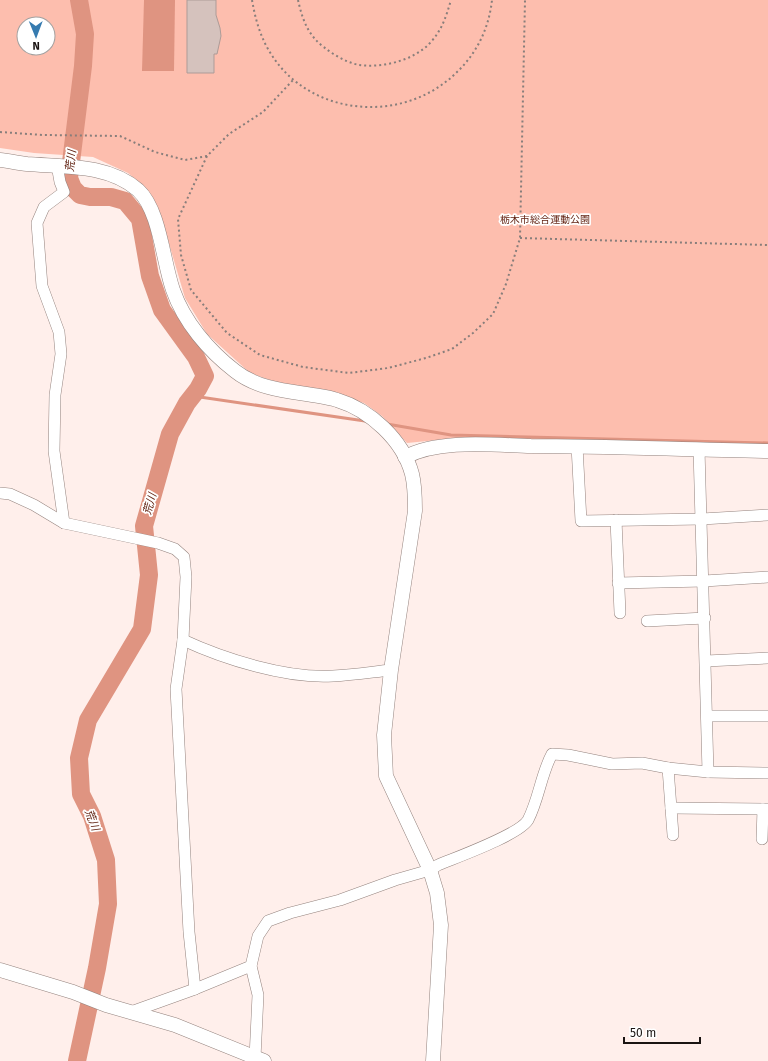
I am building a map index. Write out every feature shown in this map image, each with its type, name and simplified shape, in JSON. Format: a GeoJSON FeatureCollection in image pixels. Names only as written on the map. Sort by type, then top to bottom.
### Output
{"type":"FeatureCollection","features":[{"type":"Feature","properties":{"kind":"street"},"geometry":{"type":"LineString","coordinates":[[0,160],[25,164],[57,165],[102,172],[123,180],[138,191],[151,208],[158,229],[173,291],[187,319],[203,340],[225,363],[237,372],[262,385],[337,400],[354,407],[374,419],[390,435],[405,457],[412,474],[415,494],[415,511],[391,670],[384,735],[386,776],[430,870],[438,893],[441,925],[433,1061]]}},
{"type":"Feature","properties":{"kind":"street"},"geometry":{"type":"LineString","coordinates":[[57,165],[60,182],[64,192],[44,207],[37,223],[42,286],[59,332],[61,354],[55,395],[54,451],[64,523]]}},
{"type":"Feature","properties":{"kind":"street"},"geometry":{"type":"LineString","coordinates":[[405,457],[428,448],[452,445],[577,446],[768,451]]}},
{"type":"Feature","properties":{"kind":"street"},"geometry":{"type":"LineString","coordinates":[[577,446],[581,521],[702,519],[768,515]]}},
{"type":"Feature","properties":{"kind":"street"},"geometry":{"type":"LineString","coordinates":[[699,449],[704,580],[708,772]]}},
{"type":"Feature","properties":{"kind":"street"},"geometry":{"type":"LineString","coordinates":[[0,493],[10,494],[34,505],[64,523],[158,543],[175,549],[184,557],[186,577],[183,640],[176,689],[189,932],[195,989]]}},
{"type":"Feature","properties":{"kind":"street"},"geometry":{"type":"LineString","coordinates":[[616,520],[620,613]]}},
{"type":"Feature","properties":{"kind":"street"},"geometry":{"type":"LineString","coordinates":[[618,583],[768,577]]}},
{"type":"Feature","properties":{"kind":"street"},"geometry":{"type":"LineString","coordinates":[[647,621],[704,618]]}},
{"type":"Feature","properties":{"kind":"street"},"geometry":{"type":"LineString","coordinates":[[183,640],[203,649],[267,669],[304,676],[333,676],[391,670]]}},
{"type":"Feature","properties":{"kind":"street"},"geometry":{"type":"LineString","coordinates":[[706,661],[768,658]]}},
{"type":"Feature","properties":{"kind":"street"},"geometry":{"type":"LineString","coordinates":[[707,716],[768,716]]}},
{"type":"Feature","properties":{"kind":"street"},"geometry":{"type":"LineString","coordinates":[[0,970],[73,992],[106,1005],[175,1025],[257,1060],[258,996],[251,966],[258,936],[268,921],[290,913],[340,900],[395,880],[430,870],[438,864],[514,831],[527,821],[546,765],[552,754],[568,755],[612,764],[642,763],[668,768],[708,772],[768,773]]}},
{"type":"Feature","properties":{"kind":"street"},"geometry":{"type":"LineString","coordinates":[[668,768],[673,835]]}},
{"type":"Feature","properties":{"kind":"street"},"geometry":{"type":"LineString","coordinates":[[672,808],[765,809],[762,839]]}},
{"type":"Feature","properties":{"kind":"street"},"geometry":{"type":"LineString","coordinates":[[131,1012],[195,989],[251,966]]}},
{"type":"Feature","properties":{"kind":"path"},"geometry":{"type":"LineString","coordinates":[[252,0],[254,15],[260,33],[269,50],[280,65],[294,79],[311,91],[330,100],[350,106],[378,107],[392,106],[412,101],[449,81],[464,66],[476,49],[485,30],[491,10],[492,0]]}},
{"type":"Feature","properties":{"kind":"path"},"geometry":{"type":"LineString","coordinates":[[298,0],[301,16],[314,38],[334,55],[359,65],[387,65],[409,58],[429,44],[444,23],[451,0]]}},
{"type":"Feature","properties":{"kind":"path"},"geometry":{"type":"LineString","coordinates":[[294,79],[263,112],[230,134],[208,156],[178,219],[181,255],[191,290],[227,333],[260,355],[303,367],[349,373],[388,368],[426,358],[452,349],[494,314],[506,284],[520,238],[525,0]]}},
{"type":"Feature","properties":{"kind":"path"},"geometry":{"type":"LineString","coordinates":[[0,132],[43,135],[120,136],[155,152],[185,160],[208,156]]}},
{"type":"Feature","properties":{"kind":"path"},"geometry":{"type":"LineString","coordinates":[[520,238],[768,245]]}},
{"type":"Feature","properties":{"kind":"green space","name":"栃木市総合運動公園"},"geometry":{"type":"Polygon","coordinates":[[[0,0],[768,0],[768,446],[448,439],[407,443],[382,416],[364,403],[326,392],[282,384],[250,373],[207,334],[185,298],[160,213],[145,187],[128,173],[93,157],[34,153],[0,148],[0,0]]]}},
{"type":"Feature","properties":{"kind":"shaded area"},"geometry":{"type":"Polygon","coordinates":[[[144,0],[175,0],[174,71],[142,71],[144,0]]]}},
{"type":"Feature","properties":{"kind":"building"},"geometry":{"type":"Polygon","coordinates":[[[187,0],[216,0],[216,15],[221,36],[217,54],[214,54],[214,73],[187,73],[187,0]]]}},
{"type":"Feature","properties":{"kind":"waterway","name":"荒川"},"geometry":{"type":"LineString","coordinates":[[77,1061],[97,968],[108,904],[106,860],[92,816],[81,794],[79,758],[88,720],[142,629],[149,575],[144,526],[170,434],[187,403],[198,389],[205,376],[196,357],[162,310],[150,276],[140,219],[125,201],[111,197],[90,197],[80,195],[73,188],[69,178],[83,66],[85,34],[79,0]]}},
{"type":"Feature","properties":{"kind":"waterway"},"geometry":{"type":"LineString","coordinates":[[193,396],[365,421]]}},
{"type":"Feature","properties":{"kind":"waterway"},"geometry":{"type":"LineString","coordinates":[[387,424],[451,435],[768,443]]}}]}
